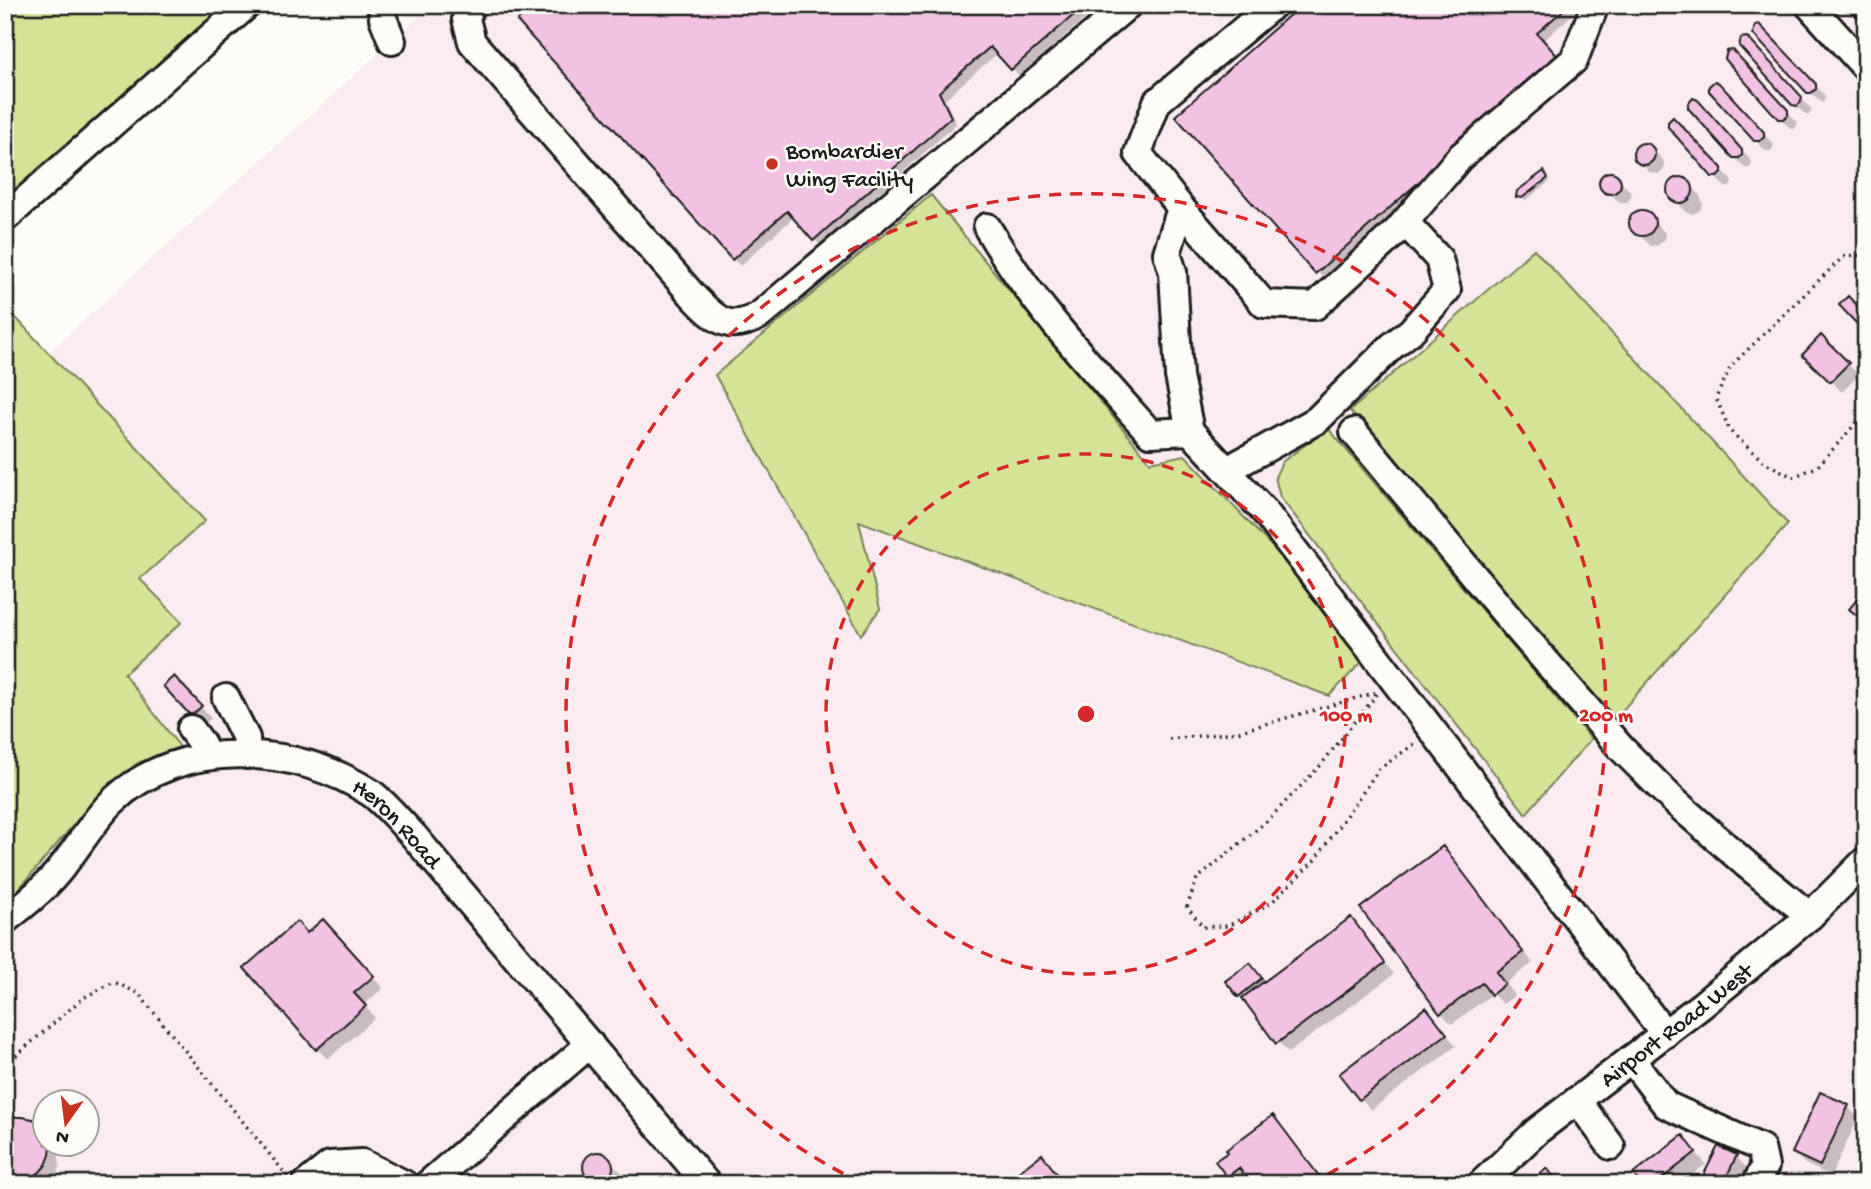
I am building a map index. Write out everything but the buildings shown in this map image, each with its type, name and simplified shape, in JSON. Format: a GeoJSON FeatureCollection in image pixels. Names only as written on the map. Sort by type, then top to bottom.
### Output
{"type":"FeatureCollection","features":[{"type":"Feature","properties":{"kind":"street"},"geometry":{"type":"LineString","coordinates":[[5,218],[247,5]]}},
{"type":"Feature","properties":{"kind":"street"},"geometry":{"type":"LineString","coordinates":[[382,5],[383,18],[392,41]]}},
{"type":"Feature","properties":{"kind":"street"},"geometry":{"type":"LineString","coordinates":[[471,5],[466,19],[472,41],[694,297],[711,314],[728,323],[746,324],[1128,5]]}},
{"type":"Feature","properties":{"kind":"street"},"geometry":{"type":"LineString","coordinates":[[1273,5],[1157,102],[1138,153],[1181,208],[1264,303],[1315,306],[1405,222],[1460,157],[1574,60],[1595,5]]}},
{"type":"Feature","properties":{"kind":"street"},"geometry":{"type":"LineString","coordinates":[[1809,5],[1866,68]]}},
{"type":"Feature","properties":{"kind":"street"},"geometry":{"type":"LineString","coordinates":[[1181,208],[1167,253],[1173,272],[1179,376],[1190,430],[1265,512],[1665,1034]]}},
{"type":"Feature","properties":{"kind":"street"},"geometry":{"type":"LineString","coordinates":[[1227,470],[1317,420],[1392,346],[1411,331],[1447,290],[1439,259],[1405,222]]}},
{"type":"Feature","properties":{"kind":"street"},"geometry":{"type":"LineString","coordinates":[[988,227],[1005,257],[1063,333],[1150,433],[1190,430]]}},
{"type":"Feature","properties":{"kind":"street"},"geometry":{"type":"LineString","coordinates":[[1354,432],[1620,748],[1673,800],[1810,916]]}},
{"type":"Feature","properties":{"kind":"street"},"geometry":{"type":"LineString","coordinates":[[226,698],[246,738],[247,755]]}},
{"type":"Feature","properties":{"kind":"street"},"geometry":{"type":"LineString","coordinates":[[191,729],[202,744],[203,757]]}},
{"type":"Feature","properties":{"kind":"street","name":"Heron Road"},"geometry":{"type":"LineString","coordinates":[[5,920],[56,875],[113,802],[145,778],[189,759],[223,754],[266,756],[301,763],[340,776],[373,795],[412,835],[707,1184]]}},
{"type":"Feature","properties":{"kind":"street","name":"Airport Road West"},"geometry":{"type":"LineString","coordinates":[[1481,1184],[1537,1131],[1665,1034],[1810,916],[1866,860]]}},
{"type":"Feature","properties":{"kind":"street"},"geometry":{"type":"LineString","coordinates":[[428,1184],[590,1044]]}},
{"type":"Feature","properties":{"kind":"street"},"geometry":{"type":"LineString","coordinates":[[1631,1059],[1667,1105],[1761,1148],[1765,1166],[1756,1184]]}},
{"type":"Feature","properties":{"kind":"street"},"geometry":{"type":"LineString","coordinates":[[1577,1100],[1611,1146]]}},
{"type":"Feature","properties":{"kind":"street"},"geometry":{"type":"LineString","coordinates":[[306,1184],[330,1165],[362,1163],[404,1184]]}},
{"type":"Feature","properties":{"kind":"path"},"geometry":{"type":"LineString","coordinates":[[1866,255],[1843,257],[1731,366],[1716,398],[1730,431],[1764,462],[1793,477],[1817,467],[1866,412]]}},
{"type":"Feature","properties":{"kind":"path"},"geometry":{"type":"LineString","coordinates":[[1169,739],[1237,732],[1380,691],[1320,766],[1268,820],[1197,879],[1187,907],[1203,928],[1228,926],[1271,903],[1314,861],[1380,769],[1433,730]]}},
{"type":"Feature","properties":{"kind":"path"},"geometry":{"type":"LineString","coordinates":[[5,1065],[83,998],[114,982],[138,993],[293,1184]]}},
{"type":"Feature","properties":{"kind":"shaded area"},"geometry":{"type":"Polygon","coordinates":[[[418,5],[1866,5],[1866,1184],[5,1184],[5,901],[18,890],[103,790],[138,763],[180,747],[124,674],[139,579],[205,521],[49,352],[424,12],[418,5]]]}},
{"type":"Feature","properties":{"kind":"green space"},"geometry":{"type":"Polygon","coordinates":[[[5,5],[241,5],[5,211],[5,5]]]}},
{"type":"Feature","properties":{"kind":"green space"},"geometry":{"type":"Polygon","coordinates":[[[931,195],[1150,462],[1185,455],[1277,552],[1362,662],[1329,696],[859,521],[880,609],[861,635],[715,375],[931,195]]]}},
{"type":"Feature","properties":{"kind":"green space"},"geometry":{"type":"Polygon","coordinates":[[[1534,249],[1788,524],[1612,722],[1350,411],[1534,249]]]}},
{"type":"Feature","properties":{"kind":"green space"},"geometry":{"type":"Polygon","coordinates":[[[5,306],[205,521],[140,579],[182,622],[124,674],[180,747],[138,763],[103,790],[18,890],[5,901],[5,306]]]}},
{"type":"Feature","properties":{"kind":"green space"},"geometry":{"type":"Polygon","coordinates":[[[1328,428],[1591,739],[1526,814],[1280,497],[1275,477],[1282,462],[1328,428]]]}},
{"type":"Feature","properties":{"kind":"place","name":"Bombardier Wing Facility"},"geometry":{"type":"Point","coordinates":[772,164]}}]}
